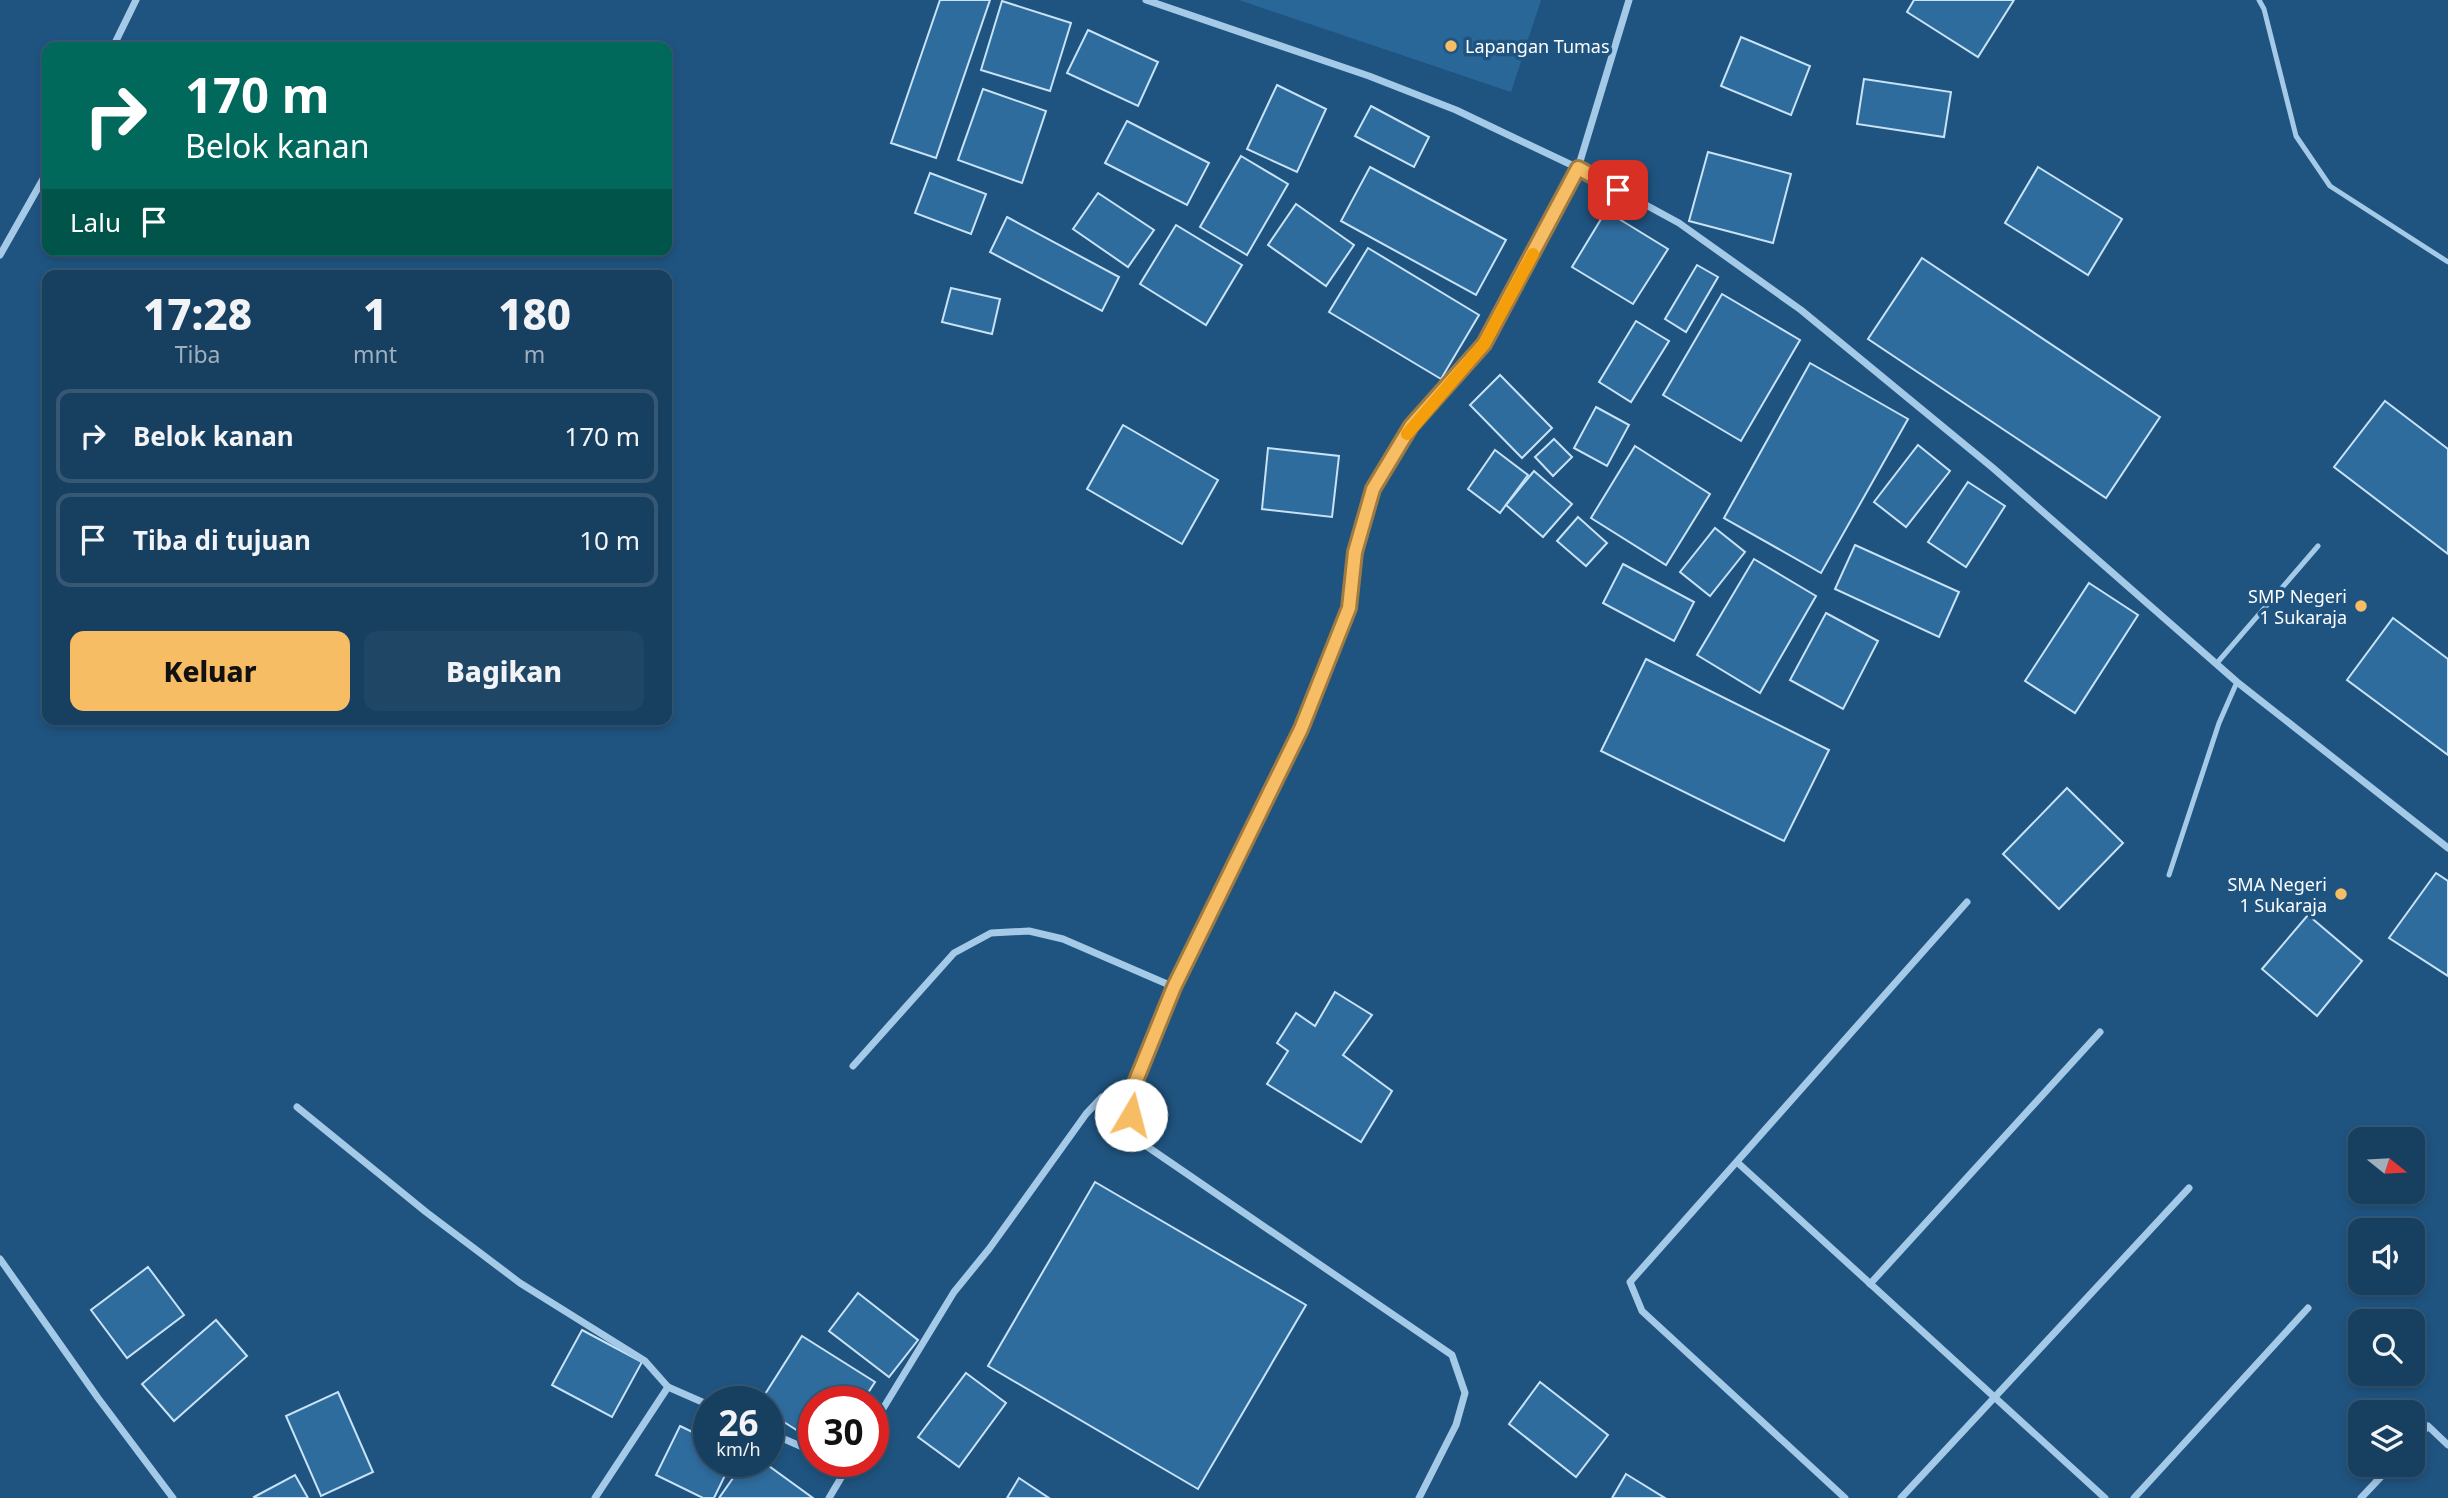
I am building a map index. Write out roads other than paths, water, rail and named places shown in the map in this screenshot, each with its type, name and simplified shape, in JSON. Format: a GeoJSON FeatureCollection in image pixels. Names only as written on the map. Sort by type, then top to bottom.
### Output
{"type":"FeatureCollection","features":[{"type":"Feature","properties":{"kind":"street"},"geometry":{"type":"LineString","coordinates":[[115,42],[136,0]]}},
{"type":"Feature","properties":{"kind":"street"},"geometry":{"type":"LineString","coordinates":[[1146,0],[1369,76],[1455,110],[1578,168],[1679,223],[1801,310],[1993,468],[2237,682],[2448,848]]}},
{"type":"Feature","properties":{"kind":"street"},"geometry":{"type":"LineString","coordinates":[[1419,1498],[1457,1425],[1465,1393],[1452,1355],[1142,1143],[1131,1115],[1131,1093],[1174,987],[1311,705],[1349,608],[1355,552],[1373,489],[1411,426],[1484,344],[1578,168],[1629,0]]}},
{"type":"Feature","properties":{"kind":"street"},"geometry":{"type":"LineString","coordinates":[[0,256],[42,181]]}},
{"type":"Feature","properties":{"kind":"street"},"geometry":{"type":"LineString","coordinates":[[1846,1498],[1642,1311],[1630,1282],[1968,902]]}},
{"type":"Feature","properties":{"kind":"street"},"geometry":{"type":"LineString","coordinates":[[853,1066],[954,953],[991,933],[1029,931],[1063,939],[1174,987]]}},
{"type":"Feature","properties":{"kind":"street"},"geometry":{"type":"LineString","coordinates":[[1870,1284],[2100,1032]]}},
{"type":"Feature","properties":{"kind":"street"},"geometry":{"type":"LineString","coordinates":[[889,1399],[954,1292],[989,1249],[1086,1114],[1102,1097],[1131,1093]]}},
{"type":"Feature","properties":{"kind":"street"},"geometry":{"type":"LineString","coordinates":[[297,1107],[426,1212],[520,1283],[645,1361],[668,1387],[693,1398]]}},
{"type":"Feature","properties":{"kind":"street"},"geometry":{"type":"LineString","coordinates":[[1738,1163],[2105,1498]]}},
{"type":"Feature","properties":{"kind":"street"},"geometry":{"type":"LineString","coordinates":[[1902,1498],[1993,1396],[2189,1188]]}},
{"type":"Feature","properties":{"kind":"street"},"geometry":{"type":"LineString","coordinates":[[0,1259],[98,1398],[173,1498]]}},
{"type":"Feature","properties":{"kind":"street"},"geometry":{"type":"LineString","coordinates":[[2134,1498],[2308,1308]]}},
{"type":"Feature","properties":{"kind":"street"},"geometry":{"type":"LineString","coordinates":[[595,1498],[668,1387]]}},
{"type":"Feature","properties":{"kind":"street"},"geometry":{"type":"LineString","coordinates":[[2425,1429],[2428,1426],[2448,1445]]}},
{"type":"Feature","properties":{"kind":"street"},"geometry":{"type":"LineString","coordinates":[[829,1498],[841,1477]]}},
{"type":"Feature","properties":{"kind":"street"},"geometry":{"type":"LineString","coordinates":[[2361,1498],[2381,1477]]}},
{"type":"Feature","properties":{"kind":"lane"},"geometry":{"type":"LineString","coordinates":[[2259,0],[2264,9],[2296,136],[2330,186],[2448,262]]}},
{"type":"Feature","properties":{"kind":"lane"},"geometry":{"type":"LineString","coordinates":[[2217,663],[2318,546]]}},
{"type":"Feature","properties":{"kind":"lane"},"geometry":{"type":"LineString","coordinates":[[2169,875],[2219,723],[2237,682]]}},
{"type":"Feature","properties":{"kind":"place","name":"Lapangan Tumas"},"geometry":{"type":"Point","coordinates":[1451,46]}},
{"type":"Feature","properties":{"kind":"place","name":"SMP Negeri 1 Sukaraja"},"geometry":{"type":"Point","coordinates":[2361,606]}},
{"type":"Feature","properties":{"kind":"place","name":"SMA Negeri 1 Sukaraja"},"geometry":{"type":"Point","coordinates":[2341,894]}}]}
